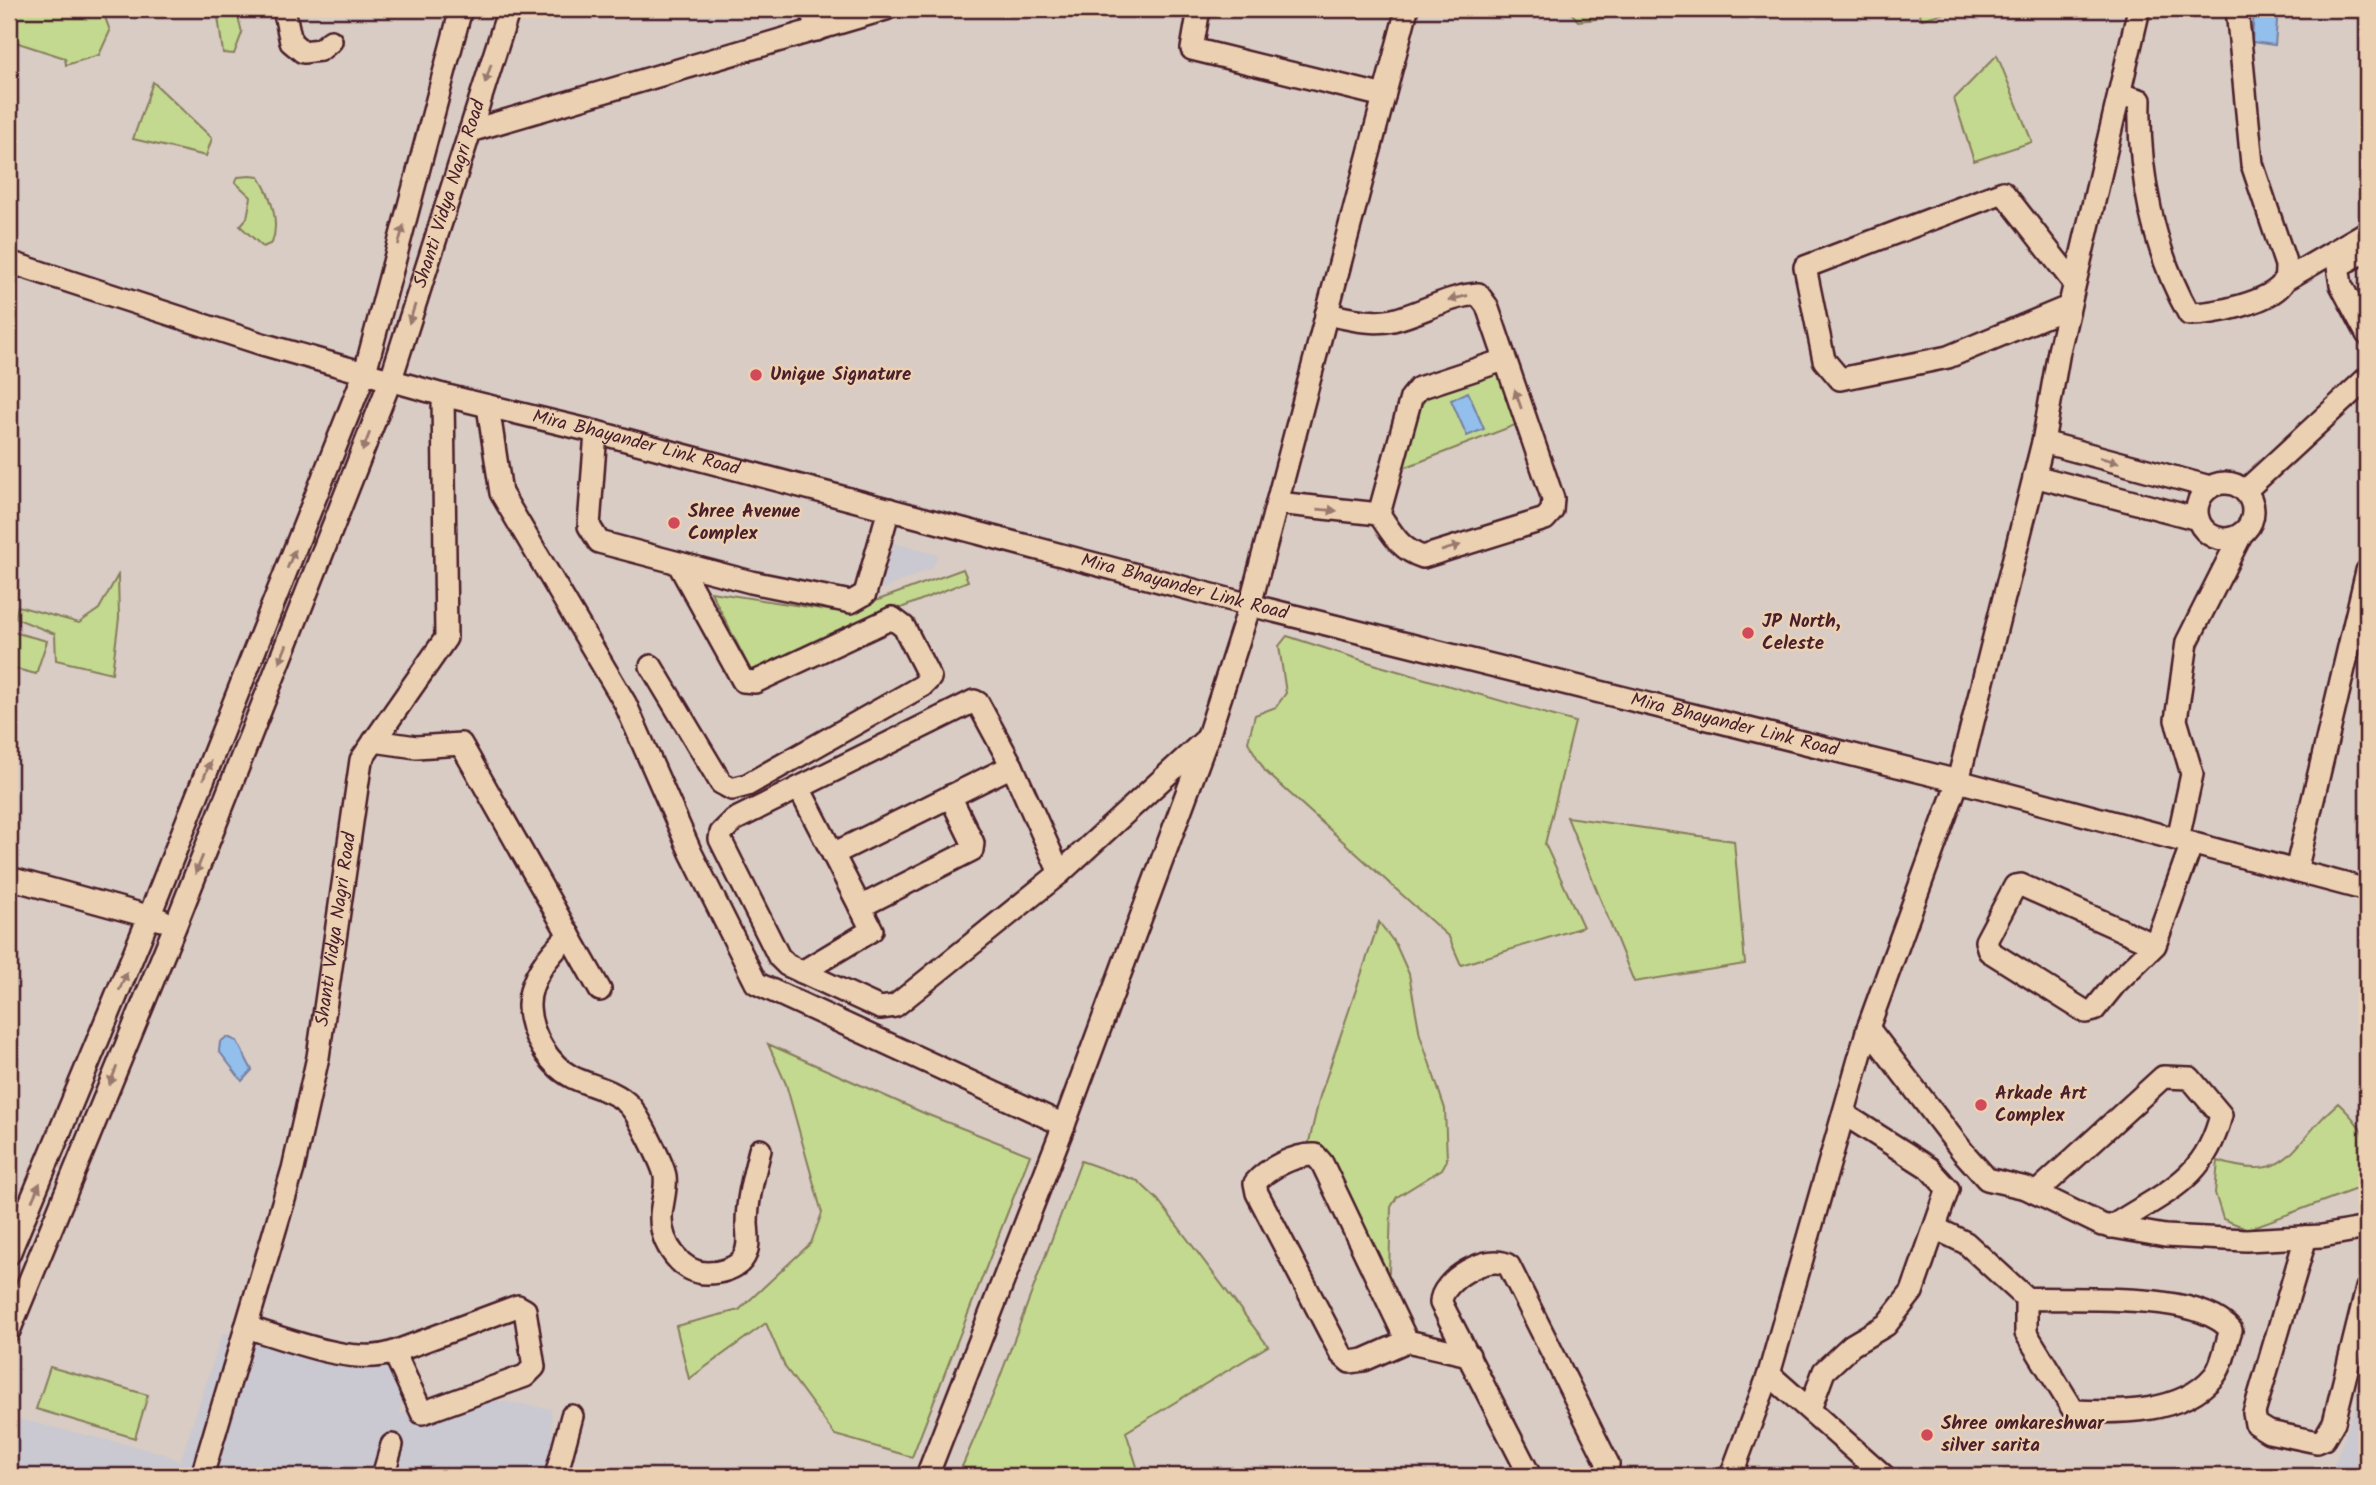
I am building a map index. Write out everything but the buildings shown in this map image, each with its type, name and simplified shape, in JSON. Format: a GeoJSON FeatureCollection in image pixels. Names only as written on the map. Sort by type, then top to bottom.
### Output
{"type":"FeatureCollection","features":[{"type":"Feature","properties":{"kind":"street"},"geometry":{"type":"LineString","coordinates":[[284,9],[291,42],[303,52],[320,50],[331,41]]}},
{"type":"Feature","properties":{"kind":"street","name":"Shanti Vidya Nagri Road"},"geometry":{"type":"LineString","coordinates":[[9,1254],[149,917],[365,372],[461,9]]}},
{"type":"Feature","properties":{"kind":"street","name":"Shanti Vidya Nagri Road"},"geometry":{"type":"LineString","coordinates":[[9,1331],[176,924],[391,379],[509,9]]}},
{"type":"Feature","properties":{"kind":"street"},"geometry":{"type":"LineString","coordinates":[[811,9],[817,30]]}},
{"type":"Feature","properties":{"kind":"street"},"geometry":{"type":"LineString","coordinates":[[470,131],[886,9]]}},
{"type":"Feature","properties":{"kind":"street"},"geometry":{"type":"LineString","coordinates":[[1199,9],[1192,49],[1384,96]]}},
{"type":"Feature","properties":{"kind":"street"},"geometry":{"type":"LineString","coordinates":[[927,1476],[1064,1125],[1208,736],[1250,605],[1407,9]]}},
{"type":"Feature","properties":{"kind":"street"},"geometry":{"type":"LineString","coordinates":[[1731,1476],[1769,1374],[1868,1028],[1958,781],[2043,442],[2068,307],[2138,9]]}},
{"type":"Feature","properties":{"kind":"street"},"geometry":{"type":"LineString","coordinates":[[2238,9],[2252,164],[2286,265],[2285,280]]}},
{"type":"Feature","properties":{"kind":"street"},"geometry":{"type":"LineString","coordinates":[[2119,94],[2140,100],[2139,149],[2153,221],[2189,314],[2204,315],[2272,295],[2285,280],[2367,232]]}},
{"type":"Feature","properties":{"kind":"street"},"geometry":{"type":"LineString","coordinates":[[2068,307],[1948,357],[1840,379],[1824,360],[1805,267],[2003,192],[2074,283]]}},
{"type":"Feature","properties":{"kind":"street"},"geometry":{"type":"LineString","coordinates":[[2367,250],[2338,266],[2341,285],[2367,334]]}},
{"type":"Feature","properties":{"kind":"street","name":"Mira Bhayander Link Road"},"geometry":{"type":"LineString","coordinates":[[9,262],[262,344],[443,395],[596,432],[1250,605],[1958,781],[2367,890]]}},
{"type":"Feature","properties":{"kind":"street"},"geometry":{"type":"LineString","coordinates":[[1276,503],[1379,514],[1401,545],[1409,552],[1423,556],[1545,519],[1552,511],[1553,499],[1487,306],[1478,294],[1462,295],[1392,320],[1371,322],[1326,314]]}},
{"type":"Feature","properties":{"kind":"street"},"geometry":{"type":"LineString","coordinates":[[1379,514],[1410,398],[1419,388],[1504,360]]}},
{"type":"Feature","properties":{"kind":"street"},"geometry":{"type":"LineString","coordinates":[[2245,491],[2367,378]]}},
{"type":"Feature","properties":{"kind":"street","name":"Shanti Vidya Nagri Road"},"geometry":{"type":"LineString","coordinates":[[202,1476],[293,1169],[312,1082],[361,760],[446,638],[443,395]]}},
{"type":"Feature","properties":{"kind":"street"},"geometry":{"type":"LineString","coordinates":[[488,406],[501,493],[625,703],[691,853],[755,983],[1064,1125]]}},
{"type":"Feature","properties":{"kind":"street"},"geometry":{"type":"LineString","coordinates":[[596,432],[589,526],[592,536],[599,542],[678,563],[751,582],[856,601],[865,594],[869,585],[889,509]]}},
{"type":"Feature","properties":{"kind":"street"},"geometry":{"type":"LineString","coordinates":[[2043,442],[2210,487],[2228,483],[2245,491],[2253,508],[2252,517],[2187,642],[2176,720],[2192,774],[2185,841],[2155,945],[2090,1012],[1989,951],[1986,941],[2015,886],[2021,886],[2155,945]]}},
{"type":"Feature","properties":{"kind":"street"},"geometry":{"type":"LineString","coordinates":[[2034,476],[2198,519]]}},
{"type":"Feature","properties":{"kind":"street"},"geometry":{"type":"LineString","coordinates":[[320,487],[345,496]]}},
{"type":"Feature","properties":{"kind":"street"},"geometry":{"type":"LineString","coordinates":[[2210,487],[2199,501],[2198,519],[2202,527],[2217,538],[2226,539],[2242,533]]}},
{"type":"Feature","properties":{"kind":"street"},"geometry":{"type":"LineString","coordinates":[[651,666],[722,783],[732,789],[770,772],[922,686],[930,678],[904,627],[892,618],[755,681],[743,681],[678,563]]}},
{"type":"Feature","properties":{"kind":"street"},"geometry":{"type":"LineString","coordinates":[[2296,870],[2366,585]]}},
{"type":"Feature","properties":{"kind":"street"},"geometry":{"type":"LineString","coordinates":[[276,597],[302,604]]}},
{"type":"Feature","properties":{"kind":"street"},"geometry":{"type":"LineString","coordinates":[[1060,873],[1012,766],[978,703],[974,701],[734,820],[721,833],[720,839],[779,957],[802,972],[880,1008],[895,1006],[1060,873],[1208,736]]}},
{"type":"Feature","properties":{"kind":"street"},"geometry":{"type":"LineString","coordinates":[[374,741],[421,747],[461,744],[600,990]]}},
{"type":"Feature","properties":{"kind":"street"},"geometry":{"type":"LineString","coordinates":[[833,854],[1012,766]]}},
{"type":"Feature","properties":{"kind":"street"},"geometry":{"type":"LineString","coordinates":[[799,788],[872,930],[802,972]]}},
{"type":"Feature","properties":{"kind":"street"},"geometry":{"type":"LineString","coordinates":[[860,907],[972,850],[973,844],[950,796]]}},
{"type":"Feature","properties":{"kind":"street"},"geometry":{"type":"LineString","coordinates":[[9,878],[176,924]]}},
{"type":"Feature","properties":{"kind":"street"},"geometry":{"type":"LineString","coordinates":[[569,936],[532,983],[529,1007],[534,1033],[550,1058],[569,1076],[617,1096],[631,1106],[665,1174],[661,1222],[667,1245],[682,1264],[692,1270],[712,1274],[728,1269],[742,1260],[749,1238],[750,1194],[760,1150]]}},
{"type":"Feature","properties":{"kind":"street"},"geometry":{"type":"LineString","coordinates":[[1868,1028],[1987,1180],[2036,1193],[2111,1227],[2165,1236],[2246,1240],[2306,1237],[2367,1228]]}},
{"type":"Feature","properties":{"kind":"street"},"geometry":{"type":"LineString","coordinates":[[2036,1193],[2163,1077],[2190,1078],[2221,1115],[2214,1142],[2195,1172],[2111,1227]]}},
{"type":"Feature","properties":{"kind":"street"},"geometry":{"type":"LineString","coordinates":[[1810,1409],[1824,1371],[1852,1345],[1886,1325],[1912,1292],[1948,1189],[1929,1168],[1844,1114]]}},
{"type":"Feature","properties":{"kind":"street"},"geometry":{"type":"LineString","coordinates":[[1407,1340],[1322,1163],[1315,1155],[1303,1154],[1262,1174],[1255,1183],[1257,1193],[1340,1354],[1350,1362],[1364,1360],[1407,1340],[1469,1355]]}},
{"type":"Feature","properties":{"kind":"street"},"geometry":{"type":"LineString","coordinates":[[1935,1228],[1966,1242],[2026,1298],[2140,1302],[2191,1308],[2222,1319],[2231,1330],[2215,1375],[2186,1398],[2122,1413],[2074,1411],[2025,1333],[2026,1298]]}},
{"type":"Feature","properties":{"kind":"street"},"geometry":{"type":"LineString","coordinates":[[2306,1237],[2254,1413],[2256,1424],[2269,1432],[2317,1442],[2323,1439],[2334,1422],[2367,1288]]}},
{"type":"Feature","properties":{"kind":"street"},"geometry":{"type":"LineString","coordinates":[[1530,1476],[1441,1303],[1441,1294],[1447,1285],[1489,1260],[1501,1260],[1509,1266],[1608,1464],[1603,1476]]}},
{"type":"Feature","properties":{"kind":"street"},"geometry":{"type":"LineString","coordinates":[[246,1327],[364,1358],[394,1352],[518,1306],[524,1310],[534,1367],[525,1376],[425,1413],[420,1412],[394,1352]]}},
{"type":"Feature","properties":{"kind":"street"},"geometry":{"type":"LineString","coordinates":[[1769,1374],[1884,1476]]}},
{"type":"Feature","properties":{"kind":"street"},"geometry":{"type":"LineString","coordinates":[[556,1476],[572,1416]]}},
{"type":"Feature","properties":{"kind":"street"},"geometry":{"type":"LineString","coordinates":[[383,1476],[393,1445]]}},
{"type":"Feature","properties":{"kind":"shaded area"},"geometry":{"type":"Polygon","coordinates":[[[894,543],[938,555],[932,568],[882,589],[882,576],[894,543]]]}},
{"type":"Feature","properties":{"kind":"shaded area"},"geometry":{"type":"Polygon","coordinates":[[[223,1333],[407,1372],[400,1414],[480,1398],[551,1409],[555,1476],[9,1476],[9,1417],[162,1453],[180,1462],[223,1333]]]}},
{"type":"Feature","properties":{"kind":"shaded area"},"geometry":{"type":"Polygon","coordinates":[[[2367,1379],[2367,1476],[2330,1476],[2367,1379]]]}},
{"type":"Feature","properties":{"kind":"green space"},"geometry":{"type":"Polygon","coordinates":[[[15,9],[102,9],[110,31],[99,55],[66,65],[65,58],[9,40],[9,25],[15,9]]]}},
{"type":"Feature","properties":{"kind":"green space"},"geometry":{"type":"Polygon","coordinates":[[[217,9],[236,9],[242,33],[234,54],[223,53],[217,9]]]}},
{"type":"Feature","properties":{"kind":"green space"},"geometry":{"type":"Polygon","coordinates":[[[1568,9],[1619,9],[1606,18],[1578,21],[1568,9]]]}},
{"type":"Feature","properties":{"kind":"green space"},"geometry":{"type":"Polygon","coordinates":[[[1917,9],[1959,9],[1922,19],[1917,9]]]}},
{"type":"Feature","properties":{"kind":"green space"},"geometry":{"type":"Polygon","coordinates":[[[1997,55],[2032,142],[1974,161],[1954,99],[1997,55]]]}},
{"type":"Feature","properties":{"kind":"green space"},"geometry":{"type":"Polygon","coordinates":[[[153,82],[212,138],[206,156],[133,139],[153,82]]]}},
{"type":"Feature","properties":{"kind":"green space"},"geometry":{"type":"Polygon","coordinates":[[[238,177],[259,177],[275,217],[272,243],[263,247],[240,226],[247,218],[251,197],[235,182],[238,177]]]}},
{"type":"Feature","properties":{"kind":"green space"},"geometry":{"type":"Polygon","coordinates":[[[1510,353],[1531,419],[1401,469],[1423,390],[1510,353]]]}},
{"type":"Feature","properties":{"kind":"green space"},"geometry":{"type":"Polygon","coordinates":[[[963,569],[968,581],[849,629],[754,677],[711,592],[834,611],[878,600],[963,569]]]}},
{"type":"Feature","properties":{"kind":"green space"},"geometry":{"type":"Polygon","coordinates":[[[118,575],[119,618],[112,673],[56,660],[55,634],[15,618],[18,606],[79,623],[99,609],[118,575]]]}},
{"type":"Feature","properties":{"kind":"green space"},"geometry":{"type":"Polygon","coordinates":[[[9,631],[47,641],[36,674],[9,667],[9,631]]]}},
{"type":"Feature","properties":{"kind":"green space"},"geometry":{"type":"Polygon","coordinates":[[[1287,636],[1380,666],[1575,722],[1545,844],[1583,927],[1461,965],[1449,937],[1265,771],[1248,742],[1255,715],[1276,707],[1286,693],[1279,646],[1287,636]]]}},
{"type":"Feature","properties":{"kind":"green space"},"geometry":{"type":"Polygon","coordinates":[[[1567,817],[1734,841],[1745,964],[1634,982],[1567,817]]]}},
{"type":"Feature","properties":{"kind":"green space"},"geometry":{"type":"Polygon","coordinates":[[[1379,922],[1396,945],[1409,974],[1420,1035],[1445,1109],[1447,1160],[1442,1169],[1397,1197],[1391,1207],[1389,1272],[1381,1279],[1308,1146],[1320,1096],[1379,922]]]}},
{"type":"Feature","properties":{"kind":"green space"},"geometry":{"type":"Polygon","coordinates":[[[768,1044],[926,1114],[1030,1155],[912,1457],[835,1435],[785,1367],[766,1323],[689,1379],[676,1326],[739,1310],[811,1243],[822,1213],[786,1084],[768,1044]]]}},
{"type":"Feature","properties":{"kind":"green space"},"geometry":{"type":"Polygon","coordinates":[[[2338,1103],[2362,1131],[2367,1148],[2367,1185],[2248,1229],[2223,1219],[2215,1193],[2218,1161],[2261,1168],[2276,1164],[2287,1157],[2338,1103]]]}},
{"type":"Feature","properties":{"kind":"green space"},"geometry":{"type":"Polygon","coordinates":[[[1081,1161],[1138,1181],[1158,1200],[1268,1346],[1126,1432],[1140,1476],[958,1476],[994,1393],[1081,1161]]]}},
{"type":"Feature","properties":{"kind":"green space"},"geometry":{"type":"Polygon","coordinates":[[[50,1367],[148,1395],[135,1438],[36,1409],[50,1367]]]}},
{"type":"Feature","properties":{"kind":"water"},"geometry":{"type":"Polygon","coordinates":[[[2254,9],[2278,9],[2275,45],[2252,42],[2254,9]]]}},
{"type":"Feature","properties":{"kind":"water"},"geometry":{"type":"Polygon","coordinates":[[[1468,392],[1484,429],[1467,436],[1451,400],[1468,392]]]}},
{"type":"Feature","properties":{"kind":"water"},"geometry":{"type":"Polygon","coordinates":[[[227,1037],[237,1041],[252,1070],[242,1081],[219,1051],[220,1042],[227,1037]]]}},
{"type":"Feature","properties":{"kind":"place","name":"Unique Signature"},"geometry":{"type":"Point","coordinates":[756,375]}},
{"type":"Feature","properties":{"kind":"place","name":"Shree Avenue Complex"},"geometry":{"type":"Point","coordinates":[674,523]}},
{"type":"Feature","properties":{"kind":"place","name":"JP North, Celeste"},"geometry":{"type":"Point","coordinates":[1748,633]}},
{"type":"Feature","properties":{"kind":"place","name":"Arkade Art Complex"},"geometry":{"type":"Point","coordinates":[1981,1105]}},
{"type":"Feature","properties":{"kind":"place","name":"Shree omkareshwar silver sarita"},"geometry":{"type":"Point","coordinates":[1927,1435]}}]}
